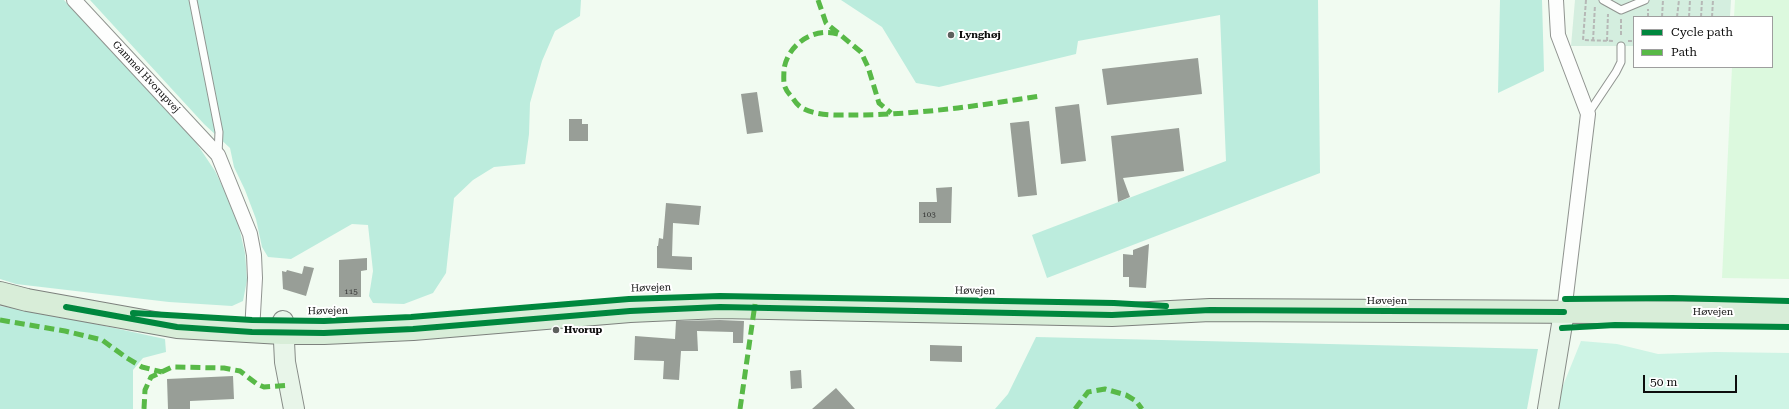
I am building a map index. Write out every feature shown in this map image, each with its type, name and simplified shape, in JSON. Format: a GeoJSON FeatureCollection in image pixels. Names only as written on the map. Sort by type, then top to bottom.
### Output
{"type":"FeatureCollection","features":[{"type":"Feature","properties":{"kind":"main road","name":"Høvejen"},"geometry":{"type":"LineString","coordinates":[[0,293],[27,300],[177,327],[283,327],[324,334],[412,329],[630,310],[720,307],[1112,315],[1210,310],[1789,313]]}},
{"type":"Feature","properties":{"kind":"street","name":"Gammel Hvorupvej"},"geometry":{"type":"LineString","coordinates":[[74,0],[218,154],[250,234],[254,255],[255,278],[252,326]]}},
{"type":"Feature","properties":{"kind":"street"},"geometry":{"type":"LineString","coordinates":[[1548,409],[1564,312],[1588,114],[1558,35],[1556,0]]}},
{"type":"Feature","properties":{"kind":"street"},"geometry":{"type":"LineString","coordinates":[[283,327],[285,362],[294,409]]}},
{"type":"Feature","properties":{"kind":"lane","name":"Gammel Hvorupvej"},"geometry":{"type":"LineString","coordinates":[[193,0],[219,132],[218,154]]}},
{"type":"Feature","properties":{"kind":"lane"},"geometry":{"type":"LineString","coordinates":[[1605,1],[1621,10],[1645,0]]}},
{"type":"Feature","properties":{"kind":"lane"},"geometry":{"type":"LineString","coordinates":[[1588,114],[1621,62],[1621,44]]}},
{"type":"Feature","properties":{"kind":"path"},"geometry":{"type":"LineString","coordinates":[[1586,0],[1583,40],[1607,41],[1621,44],[1633,41]]}},
{"type":"Feature","properties":{"kind":"path"},"geometry":{"type":"LineString","coordinates":[[1593,40],[1595,0]]}},
{"type":"Feature","properties":{"kind":"path"},"geometry":{"type":"LineString","coordinates":[[1662,16],[1663,0]]}},
{"type":"Feature","properties":{"kind":"path"},"geometry":{"type":"LineString","coordinates":[[1677,16],[1679,0]]}},
{"type":"Feature","properties":{"kind":"path"},"geometry":{"type":"LineString","coordinates":[[1689,16],[1690,0]]}},
{"type":"Feature","properties":{"kind":"path"},"geometry":{"type":"LineString","coordinates":[[1701,16],[1702,0]]}},
{"type":"Feature","properties":{"kind":"path"},"geometry":{"type":"LineString","coordinates":[[1712,16],[1713,0]]}},
{"type":"Feature","properties":{"kind":"path"},"geometry":{"type":"LineString","coordinates":[[1605,1],[1607,41]]}},
{"type":"Feature","properties":{"kind":"path"},"geometry":{"type":"LineString","coordinates":[[1621,10],[1621,44]]}},
{"type":"Feature","properties":{"kind":"green space"},"geometry":{"type":"Polygon","coordinates":[[[1575,0],[1731,0],[1730,16],[1633,16],[1633,46],[1571,46],[1575,0]]]}},
{"type":"Feature","properties":{"kind":"green space"},"geometry":{"type":"Polygon","coordinates":[[[1735,0],[1789,0],[1789,279],[1722,278],[1732,68],[1773,68],[1773,16],[1734,16],[1735,0]]]}},
{"type":"Feature","properties":{"kind":"green space"},"geometry":{"type":"Polygon","coordinates":[[[1581,341],[1617,344],[1658,354],[1715,352],[1789,353],[1789,409],[1556,409],[1560,393],[1581,341]]]}},
{"type":"Feature","properties":{"kind":"shaded area"},"geometry":{"type":"Polygon","coordinates":[[[0,0],[64,0],[195,141],[215,171],[236,214],[245,253],[247,280],[243,301],[232,306],[169,302],[16,284],[0,279],[0,0]]]}},
{"type":"Feature","properties":{"kind":"shaded area"},"geometry":{"type":"Polygon","coordinates":[[[90,0],[581,0],[580,16],[555,31],[542,61],[530,103],[529,134],[525,164],[494,167],[473,180],[454,198],[446,273],[433,293],[404,304],[373,303],[369,296],[373,271],[368,225],[352,224],[291,259],[268,257],[262,247],[256,219],[234,167],[230,148],[204,124],[90,0]]]}},
{"type":"Feature","properties":{"kind":"shaded area"},"geometry":{"type":"Polygon","coordinates":[[[841,0],[1318,0],[1320,173],[1047,278],[1032,235],[1226,161],[1220,15],[1078,41],[1076,54],[939,87],[916,83],[882,27],[841,0]]]}},
{"type":"Feature","properties":{"kind":"shaded area"},"geometry":{"type":"Polygon","coordinates":[[[1500,0],[1542,0],[1544,71],[1498,93],[1500,0]]]}},
{"type":"Feature","properties":{"kind":"shaded area"},"geometry":{"type":"Polygon","coordinates":[[[0,306],[54,315],[165,339],[166,352],[143,358],[133,370],[133,409],[0,409],[0,306]]]}},
{"type":"Feature","properties":{"kind":"shaded area"},"geometry":{"type":"Polygon","coordinates":[[[1036,337],[1538,349],[1527,409],[995,409],[1008,394],[1036,337]]]}},
{"type":"Feature","properties":{"kind":"building"},"geometry":{"type":"Polygon","coordinates":[[[1198,58],[1202,94],[1107,105],[1102,69],[1198,58]]]}},
{"type":"Feature","properties":{"kind":"building"},"geometry":{"type":"Polygon","coordinates":[[[757,92],[763,132],[747,134],[741,94],[757,92]]]}},
{"type":"Feature","properties":{"kind":"building"},"geometry":{"type":"Polygon","coordinates":[[[1079,104],[1086,161],[1061,164],[1055,107],[1079,104]]]}},
{"type":"Feature","properties":{"kind":"building"},"geometry":{"type":"Polygon","coordinates":[[[569,119],[582,119],[582,124],[588,124],[588,141],[569,141],[569,119]]]}},
{"type":"Feature","properties":{"kind":"building"},"geometry":{"type":"Polygon","coordinates":[[[1029,121],[1037,195],[1018,197],[1010,123],[1029,121]]]}},
{"type":"Feature","properties":{"kind":"building"},"geometry":{"type":"Polygon","coordinates":[[[1179,128],[1184,171],[1123,178],[1130,197],[1118,202],[1111,136],[1179,128]]]}},
{"type":"Feature","properties":{"kind":"building"},"geometry":{"type":"Polygon","coordinates":[[[952,187],[951,223],[919,223],[919,202],[937,202],[936,188],[952,187]]]}},
{"type":"Feature","properties":{"kind":"building"},"geometry":{"type":"Polygon","coordinates":[[[666,203],[701,206],[699,225],[673,223],[672,256],[692,257],[692,270],[657,268],[657,246],[659,238],[663,239],[666,203]]]}},
{"type":"Feature","properties":{"kind":"building"},"geometry":{"type":"Polygon","coordinates":[[[1149,244],[1146,288],[1129,287],[1129,277],[1123,277],[1123,254],[1133,255],[1133,250],[1149,244]]]}},
{"type":"Feature","properties":{"kind":"building"},"geometry":{"type":"Polygon","coordinates":[[[367,258],[367,270],[361,271],[361,297],[339,297],[339,260],[367,258]]]}},
{"type":"Feature","properties":{"kind":"building"},"geometry":{"type":"Polygon","coordinates":[[[304,266],[314,268],[306,296],[283,289],[282,271],[286,272],[287,270],[302,274],[304,266]]]}},
{"type":"Feature","properties":{"kind":"building"},"geometry":{"type":"Polygon","coordinates":[[[676,321],[744,321],[743,343],[733,343],[733,332],[697,331],[698,351],[681,351],[679,380],[663,379],[664,361],[634,360],[635,336],[675,339],[676,321]]]}},
{"type":"Feature","properties":{"kind":"building"},"geometry":{"type":"Polygon","coordinates":[[[930,345],[962,346],[962,362],[930,361],[930,345]]]}},
{"type":"Feature","properties":{"kind":"building"},"geometry":{"type":"Polygon","coordinates":[[[801,370],[802,388],[791,389],[790,371],[801,370]]]}},
{"type":"Feature","properties":{"kind":"building"},"geometry":{"type":"Polygon","coordinates":[[[233,376],[234,399],[190,401],[190,409],[168,409],[167,379],[233,376]]]}},
{"type":"Feature","properties":{"kind":"building"},"geometry":{"type":"Polygon","coordinates":[[[836,388],[855,409],[812,409],[836,388]]]}},
{"type":"Feature","properties":{"kind":"marked path"},"geometry":{"type":"LineString","coordinates":[[818,0],[826,23],[861,52],[868,67],[879,103],[891,113]]}},
{"type":"Feature","properties":{"kind":"marked path"},"geometry":{"type":"LineString","coordinates":[[838,34],[829,32],[811,35],[797,45],[786,60],[784,69],[785,87],[800,107],[804,109],[822,114],[876,115],[923,112],[1040,96]]}},
{"type":"Feature","properties":{"kind":"marked path"},"geometry":{"type":"LineString","coordinates":[[740,409],[755,304]]}},
{"type":"Feature","properties":{"kind":"marked path"},"geometry":{"type":"LineString","coordinates":[[0,320],[65,331],[102,340],[142,367],[162,372]]}},
{"type":"Feature","properties":{"kind":"marked path"},"geometry":{"type":"LineString","coordinates":[[144,409],[145,390],[151,377],[172,367],[224,368],[240,371],[257,384],[264,387],[290,385]]}},
{"type":"Feature","properties":{"kind":"marked path"},"geometry":{"type":"LineString","coordinates":[[1075,409],[1088,392],[1105,389],[1126,395],[1136,401],[1142,409]]}},
{"type":"Feature","properties":{"kind":"cycle path"},"geometry":{"type":"LineString","coordinates":[[133,313],[252,320],[324,321],[411,317],[629,299],[720,296],[1114,303],[1166,306]]}},
{"type":"Feature","properties":{"kind":"cycle path"},"geometry":{"type":"LineString","coordinates":[[1565,299],[1673,298],[1789,301]]}},
{"type":"Feature","properties":{"kind":"cycle path"},"geometry":{"type":"LineString","coordinates":[[66,307],[177,327],[252,332],[324,333],[413,329],[630,311],[720,307],[1112,315],[1210,310],[1564,312]]}},
{"type":"Feature","properties":{"kind":"cycle path"},"geometry":{"type":"LineString","coordinates":[[1562,328],[1615,325],[1789,327]]}},
{"type":"Feature","properties":{"kind":"place","name":"Lynghøj"},"geometry":{"type":"Point","coordinates":[951,35]}},
{"type":"Feature","properties":{"kind":"place","name":"Hvorup"},"geometry":{"type":"Point","coordinates":[556,330]}}]}
